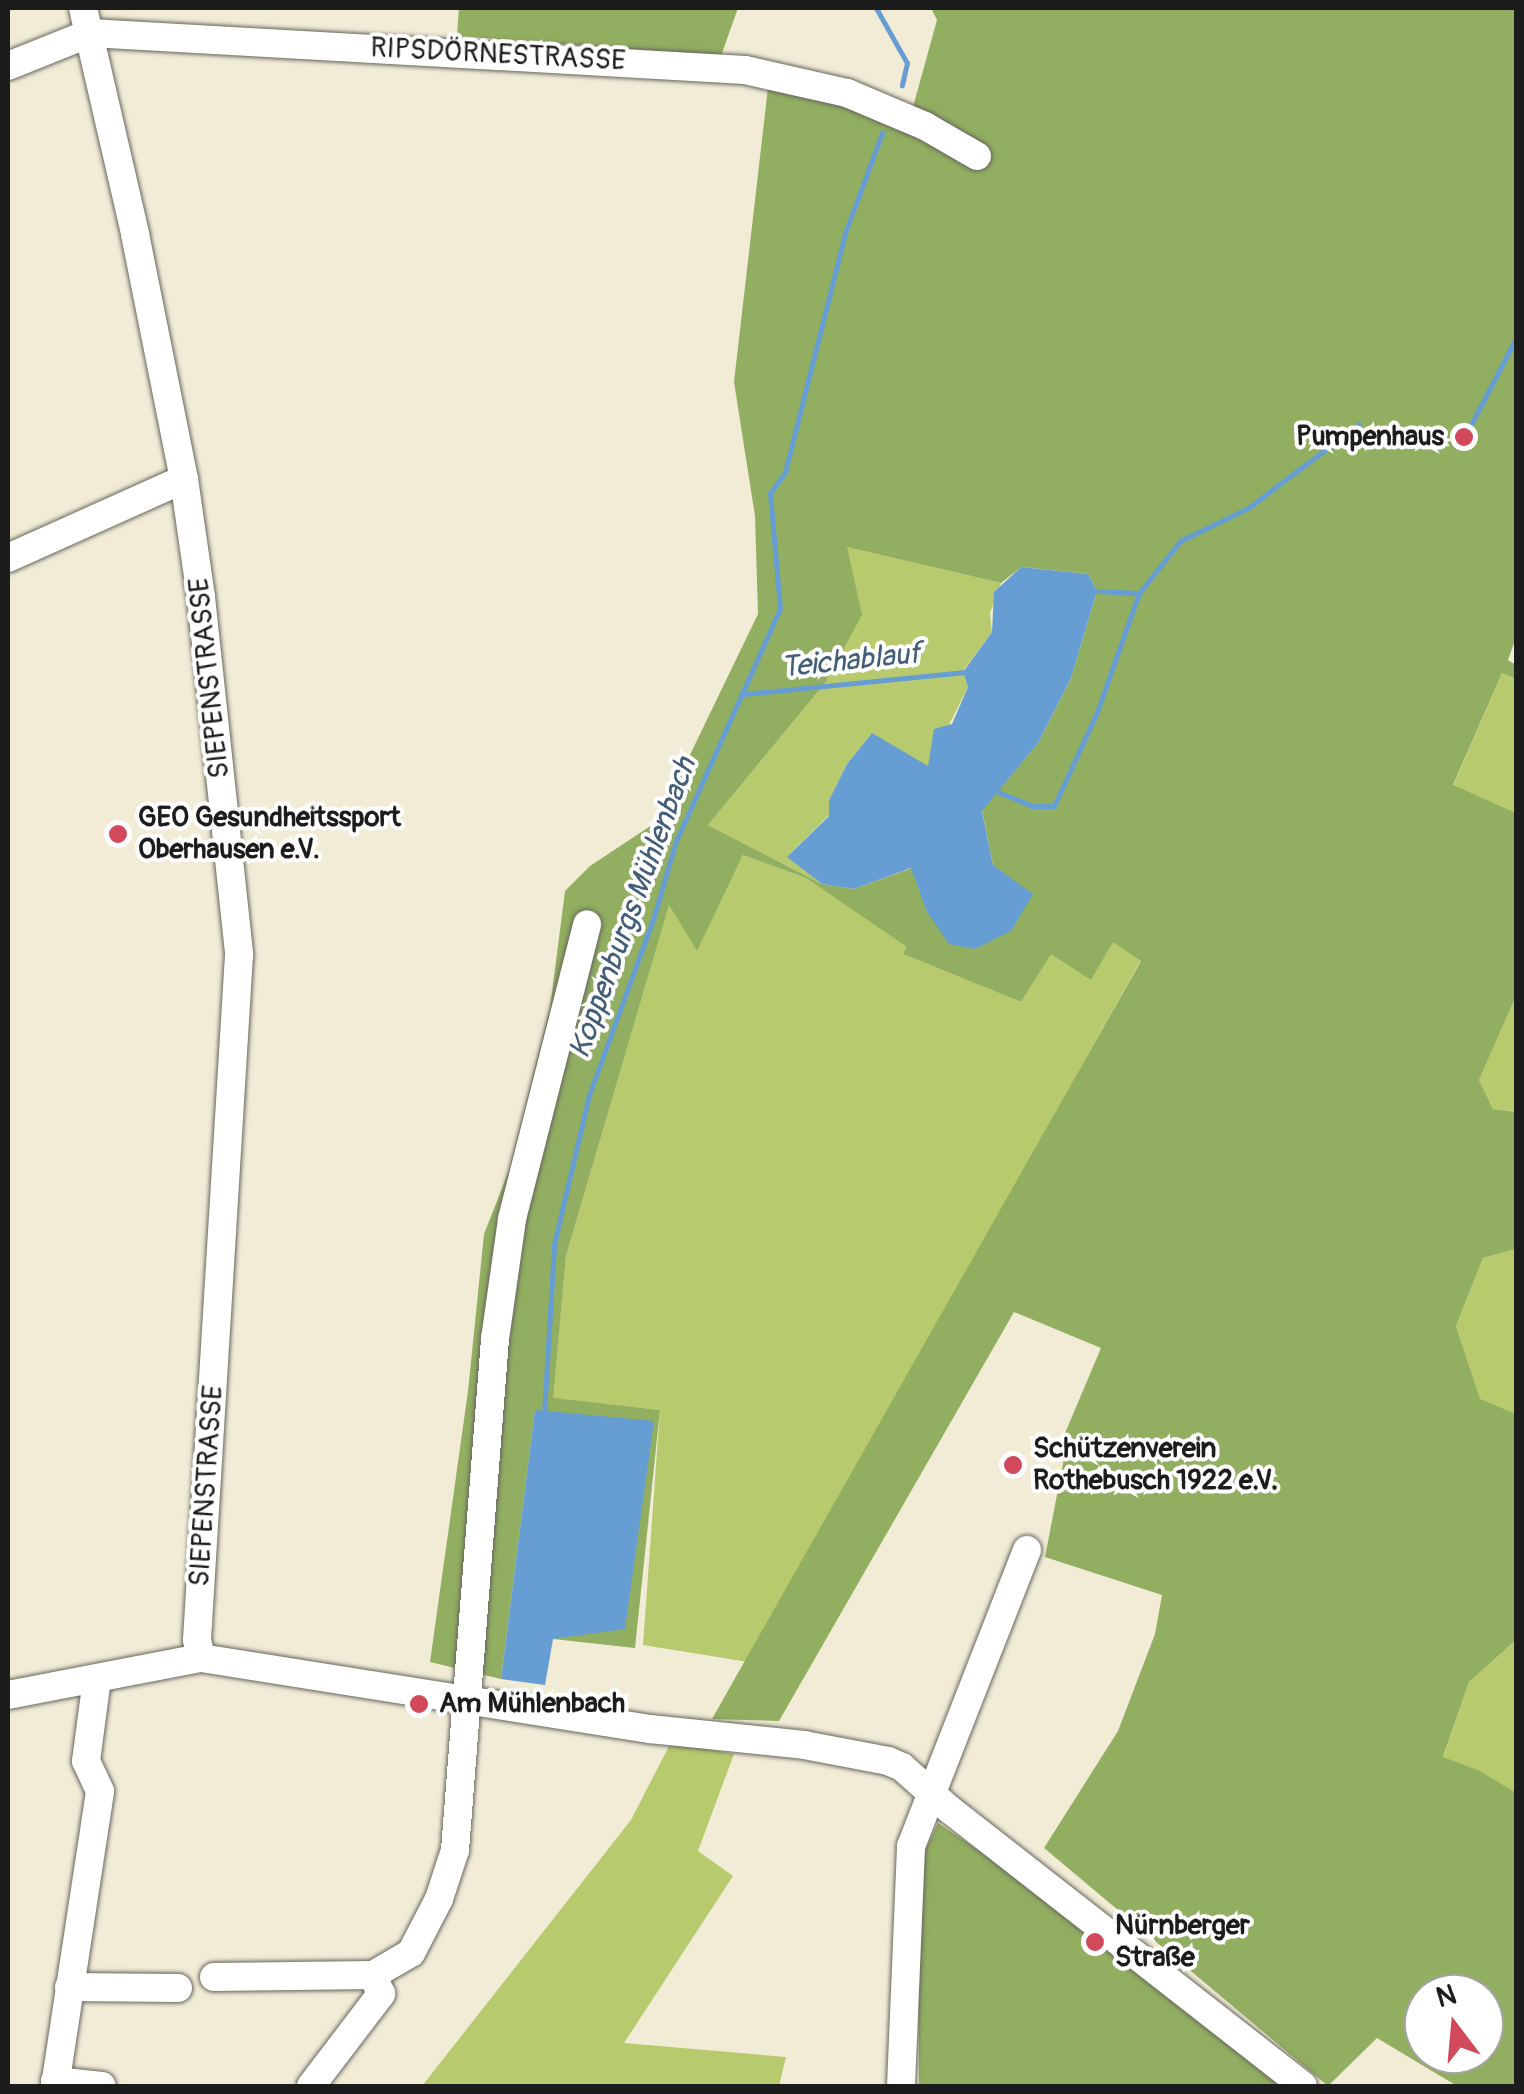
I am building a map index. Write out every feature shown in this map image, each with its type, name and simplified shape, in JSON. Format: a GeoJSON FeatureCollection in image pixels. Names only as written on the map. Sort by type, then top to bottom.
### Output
{"type":"FeatureCollection","features":[{"type":"Feature","properties":{"kind":"street","name":"RIPSDÖRNESTRASSE"},"geometry":{"type":"LineString","coordinates":[[8,66],[87,20],[768,72],[874,103],[977,156]]}},
{"type":"Feature","properties":{"kind":"street","name":"SIEPENSTRASSE"},"geometry":{"type":"LineString","coordinates":[[87,20],[184,479],[204,616],[239,954],[197,1640],[201,1658]]}},
{"type":"Feature","properties":{"kind":"street"},"geometry":{"type":"LineString","coordinates":[[8,558],[184,479]]}},
{"type":"Feature","properties":{"kind":"street"},"geometry":{"type":"LineString","coordinates":[[214,1977],[373,1976],[410,1952],[445,1886],[460,1821],[495,1340],[512,1218],[587,924]]}},
{"type":"Feature","properties":{"kind":"street"},"geometry":{"type":"LineString","coordinates":[[901,2086],[907,1866],[930,1792],[1027,1550]]}},
{"type":"Feature","properties":{"kind":"street"},"geometry":{"type":"LineString","coordinates":[[8,1695],[201,1658],[678,1733],[737,1736],[870,1756],[902,1766],[1303,2086]]}},
{"type":"Feature","properties":{"kind":"street"},"geometry":{"type":"LineString","coordinates":[[96,1679],[86,1761],[100,1791],[55,2084],[102,2086]]}},
{"type":"Feature","properties":{"kind":"street"},"geometry":{"type":"LineString","coordinates":[[311,2086],[380,1994],[373,1976]]}},
{"type":"Feature","properties":{"kind":"street"},"geometry":{"type":"LineString","coordinates":[[70,1987],[178,1988]]}},
{"type":"Feature","properties":{"kind":"green space"},"geometry":{"type":"Polygon","coordinates":[[[459,8],[738,8],[721,56],[457,36],[459,8]]]}},
{"type":"Feature","properties":{"kind":"green space"},"geometry":{"type":"Polygon","coordinates":[[[931,8],[1516,8],[1516,637],[1508,660],[1516,665],[1516,679],[1502,673],[1453,785],[1516,813],[1516,996],[1479,1080],[1493,1109],[1516,1112],[1516,1249],[1483,1258],[1456,1326],[1480,1399],[1516,1414],[1516,1640],[1469,1682],[1443,1757],[1480,1771],[1516,1793],[1516,2086],[1457,2086],[1437,2074],[1504,2074],[1504,1974],[1404,1974],[1404,2054],[1377,2038],[1328,2086],[1044,1848],[1118,1731],[1155,1634],[1162,1595],[1045,1557],[1066,1448],[1060,1445],[1101,1348],[1014,1312],[779,1721],[712,1719],[1141,961],[1113,942],[1091,980],[1051,954],[1021,1002],[903,954],[907,947],[806,878],[743,855],[697,951],[669,905],[566,1256],[553,1398],[660,1410],[635,1648],[553,1639],[535,1411],[501,1679],[430,1662],[468,1391],[484,1234],[510,1168],[550,1008],[565,891],[590,866],[658,821],[758,614],[755,516],[734,382],[769,79],[908,125],[937,20],[931,8]],[[847,547],[862,615],[825,683],[708,825],[822,884],[854,889],[912,868],[927,912],[993,865],[982,810],[1038,743],[1071,678],[1097,591],[1088,574],[1021,567],[1001,583],[847,547]]]}},
{"type":"Feature","properties":{"kind":"green space"},"geometry":{"type":"Polygon","coordinates":[[[847,547],[1001,583],[990,613],[992,632],[963,671],[968,687],[928,767],[871,734],[847,764],[829,800],[829,815],[788,856],[822,884],[708,825],[825,683],[847,547]]]}},
{"type":"Feature","properties":{"kind":"green space"},"geometry":{"type":"Polygon","coordinates":[[[1502,673],[1516,679],[1516,813],[1453,786],[1502,673]]]}},
{"type":"Feature","properties":{"kind":"green space"},"geometry":{"type":"Polygon","coordinates":[[[743,855],[806,878],[908,947],[903,954],[1021,1002],[1051,953],[1113,941],[1141,960],[748,1662],[643,1645],[660,1410],[552,1399],[566,1256],[669,904],[697,950],[743,855]]]}},
{"type":"Feature","properties":{"kind":"green space"},"geometry":{"type":"Polygon","coordinates":[[[1516,996],[1516,1112],[1493,1109],[1479,1080],[1516,996]]]}},
{"type":"Feature","properties":{"kind":"green space"},"geometry":{"type":"Polygon","coordinates":[[[1516,1249],[1516,1414],[1480,1400],[1456,1326],[1483,1258],[1516,1249]]]}},
{"type":"Feature","properties":{"kind":"green space"},"geometry":{"type":"Polygon","coordinates":[[[1516,1640],[1516,1793],[1443,1758],[1469,1682],[1516,1640]]]}},
{"type":"Feature","properties":{"kind":"green space"},"geometry":{"type":"Polygon","coordinates":[[[669,1746],[734,1754],[698,1851],[733,1876],[624,2043],[786,2057],[779,2086],[422,2086],[631,1820],[669,1746]]]}},
{"type":"Feature","properties":{"kind":"green space"},"geometry":{"type":"Polygon","coordinates":[[[938,1823],[1003,1867],[1280,2086],[919,2086],[918,1866],[938,1823]]]}},
{"type":"Feature","properties":{"kind":"water"},"geometry":{"type":"Polygon","coordinates":[[[1021,567],[1088,574],[1097,591],[1071,678],[1038,743],[982,811],[993,865],[1033,894],[1011,931],[975,949],[949,944],[927,912],[911,868],[854,889],[822,884],[787,857],[829,816],[829,800],[847,764],[872,733],[928,766],[934,729],[952,724],[968,687],[963,672],[992,632],[994,592],[1021,567]]]}},
{"type":"Feature","properties":{"kind":"water"},"geometry":{"type":"Polygon","coordinates":[[[535,1410],[654,1421],[625,1629],[553,1639],[545,1685],[501,1679],[535,1410]]]}},
{"type":"Feature","properties":{"kind":"waterway"},"geometry":{"type":"LineString","coordinates":[[876,8],[907,63],[902,85]]}},
{"type":"Feature","properties":{"kind":"waterway","name":"Koppenburgs Mühlenbach"},"geometry":{"type":"LineString","coordinates":[[544,1414],[554,1244],[589,1095],[654,916],[676,841],[780,608],[770,493],[785,472],[845,233],[882,133]]}},
{"type":"Feature","properties":{"kind":"waterway"},"geometry":{"type":"LineString","coordinates":[[1467,432],[1516,338]]}},
{"type":"Feature","properties":{"kind":"waterway"},"geometry":{"type":"LineString","coordinates":[[1097,591],[1139,593],[1180,541],[1248,508],[1359,424]]}},
{"type":"Feature","properties":{"kind":"waterway"},"geometry":{"type":"LineString","coordinates":[[998,792],[1032,806],[1054,806],[1097,712],[1139,593]]}},
{"type":"Feature","properties":{"kind":"waterway","name":"Teichablauf"},"geometry":{"type":"LineString","coordinates":[[744,694],[963,672]]}},
{"type":"Feature","properties":{"kind":"place","name":"Pumpenhaus"},"geometry":{"type":"Point","coordinates":[1464,437]}},
{"type":"Feature","properties":{"kind":"place","name":"GEO Gesundheitssport Oberhausen e.V."},"geometry":{"type":"Point","coordinates":[118,834]}},
{"type":"Feature","properties":{"kind":"place","name":"Schützenverein Rothebusch 1922 e.V."},"geometry":{"type":"Point","coordinates":[1013,1465]}},
{"type":"Feature","properties":{"kind":"place","name":"Am Mühlenbach"},"geometry":{"type":"Point","coordinates":[419,1704]}},
{"type":"Feature","properties":{"kind":"place","name":"Nürnberger Straße"},"geometry":{"type":"Point","coordinates":[1095,1942]}}]}
